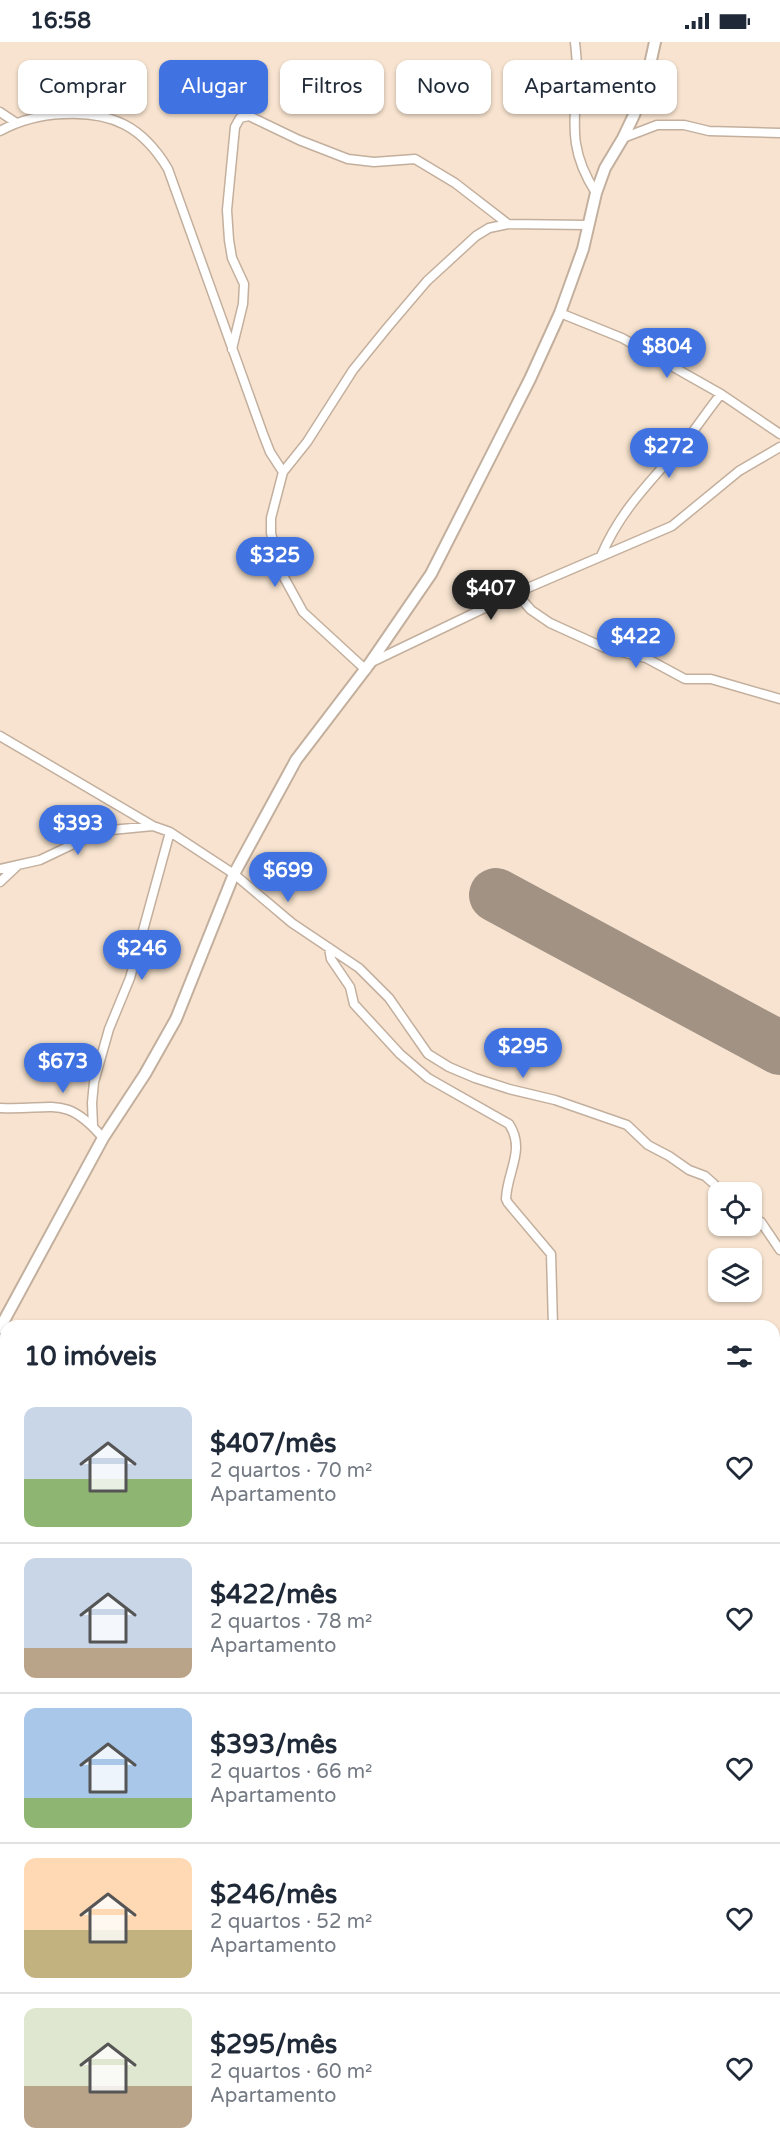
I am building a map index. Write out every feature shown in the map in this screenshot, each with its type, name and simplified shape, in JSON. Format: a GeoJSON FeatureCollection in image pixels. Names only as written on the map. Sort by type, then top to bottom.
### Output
{"type":"FeatureCollection","features":[{"type":"Feature","properties":{"kind":"street"},"geometry":{"type":"LineString","coordinates":[[575,42],[577,77],[574,116],[575,146],[580,165],[596,193]]}},
{"type":"Feature","properties":{"kind":"street"},"geometry":{"type":"LineString","coordinates":[[4,1320],[103,1138],[145,1074],[176,1019],[234,874],[296,760],[368,667],[431,574],[530,379],[560,313],[583,249],[596,193],[605,168],[623,138],[645,87],[655,42]]}},
{"type":"Feature","properties":{"kind":"street"},"geometry":{"type":"LineString","coordinates":[[0,111],[15,122]]}},
{"type":"Feature","properties":{"kind":"street"},"geometry":{"type":"LineString","coordinates":[[0,130],[15,122],[48,114],[97,114],[117,120],[141,135],[157,150],[168,169],[267,443],[283,472]]}},
{"type":"Feature","properties":{"kind":"street"},"geometry":{"type":"LineString","coordinates":[[232,350],[243,304],[244,284],[232,258],[227,210],[235,127],[240,118],[249,116],[299,140],[348,159],[374,162],[415,159],[455,183],[508,224]]}},
{"type":"Feature","properties":{"kind":"street"},"geometry":{"type":"LineString","coordinates":[[623,138],[657,125],[684,125],[709,131],[780,133]]}},
{"type":"Feature","properties":{"kind":"street"},"geometry":{"type":"LineString","coordinates":[[368,667],[303,612],[280,570],[271,533],[271,518],[283,472],[307,442],[353,370],[427,281],[476,236],[489,228],[508,224],[587,225]]}},
{"type":"Feature","properties":{"kind":"street"},"geometry":{"type":"LineString","coordinates":[[560,313],[622,338],[720,394],[780,434]]}},
{"type":"Feature","properties":{"kind":"street"},"geometry":{"type":"LineString","coordinates":[[601,556],[612,532],[633,499],[685,441],[720,394]]}},
{"type":"Feature","properties":{"kind":"street"},"geometry":{"type":"LineString","coordinates":[[368,667],[516,593],[672,526],[739,471],[780,447]]}},
{"type":"Feature","properties":{"kind":"street"},"geometry":{"type":"LineString","coordinates":[[516,593],[531,610],[543,619],[605,648],[646,658],[685,679],[711,680],[780,699]]}},
{"type":"Feature","properties":{"kind":"street"},"geometry":{"type":"LineString","coordinates":[[0,736],[153,826],[170,832],[234,874],[292,923],[359,968],[399,1011],[428,1054],[475,1078],[555,1100],[627,1125],[648,1145],[689,1170],[705,1176],[712,1182]]}},
{"type":"Feature","properties":{"kind":"street"},"geometry":{"type":"LineString","coordinates":[[0,868],[40,860],[101,831],[153,826]]}},
{"type":"Feature","properties":{"kind":"street"},"geometry":{"type":"LineString","coordinates":[[93,1126],[94,1082],[109,1029],[130,978],[170,832]]}},
{"type":"Feature","properties":{"kind":"street"},"geometry":{"type":"LineString","coordinates":[[0,882],[18,864]]}},
{"type":"Feature","properties":{"kind":"street"},"geometry":{"type":"LineString","coordinates":[[329,948],[331,959],[350,987],[354,1004],[400,1054],[428,1077],[509,1124],[516,1135],[517,1147],[506,1199],[551,1254],[554,1320]]}},
{"type":"Feature","properties":{"kind":"street"},"geometry":{"type":"LineString","coordinates":[[0,1108],[63,1107],[77,1113],[103,1138]]}},
{"type":"Feature","properties":{"kind":"street"},"geometry":{"type":"LineString","coordinates":[[762,1223],[780,1250]]}},
{"type":"Feature","properties":{"kind":"runway"},"geometry":{"type":"LineString","coordinates":[[496,895],[780,1048]]}}]}
